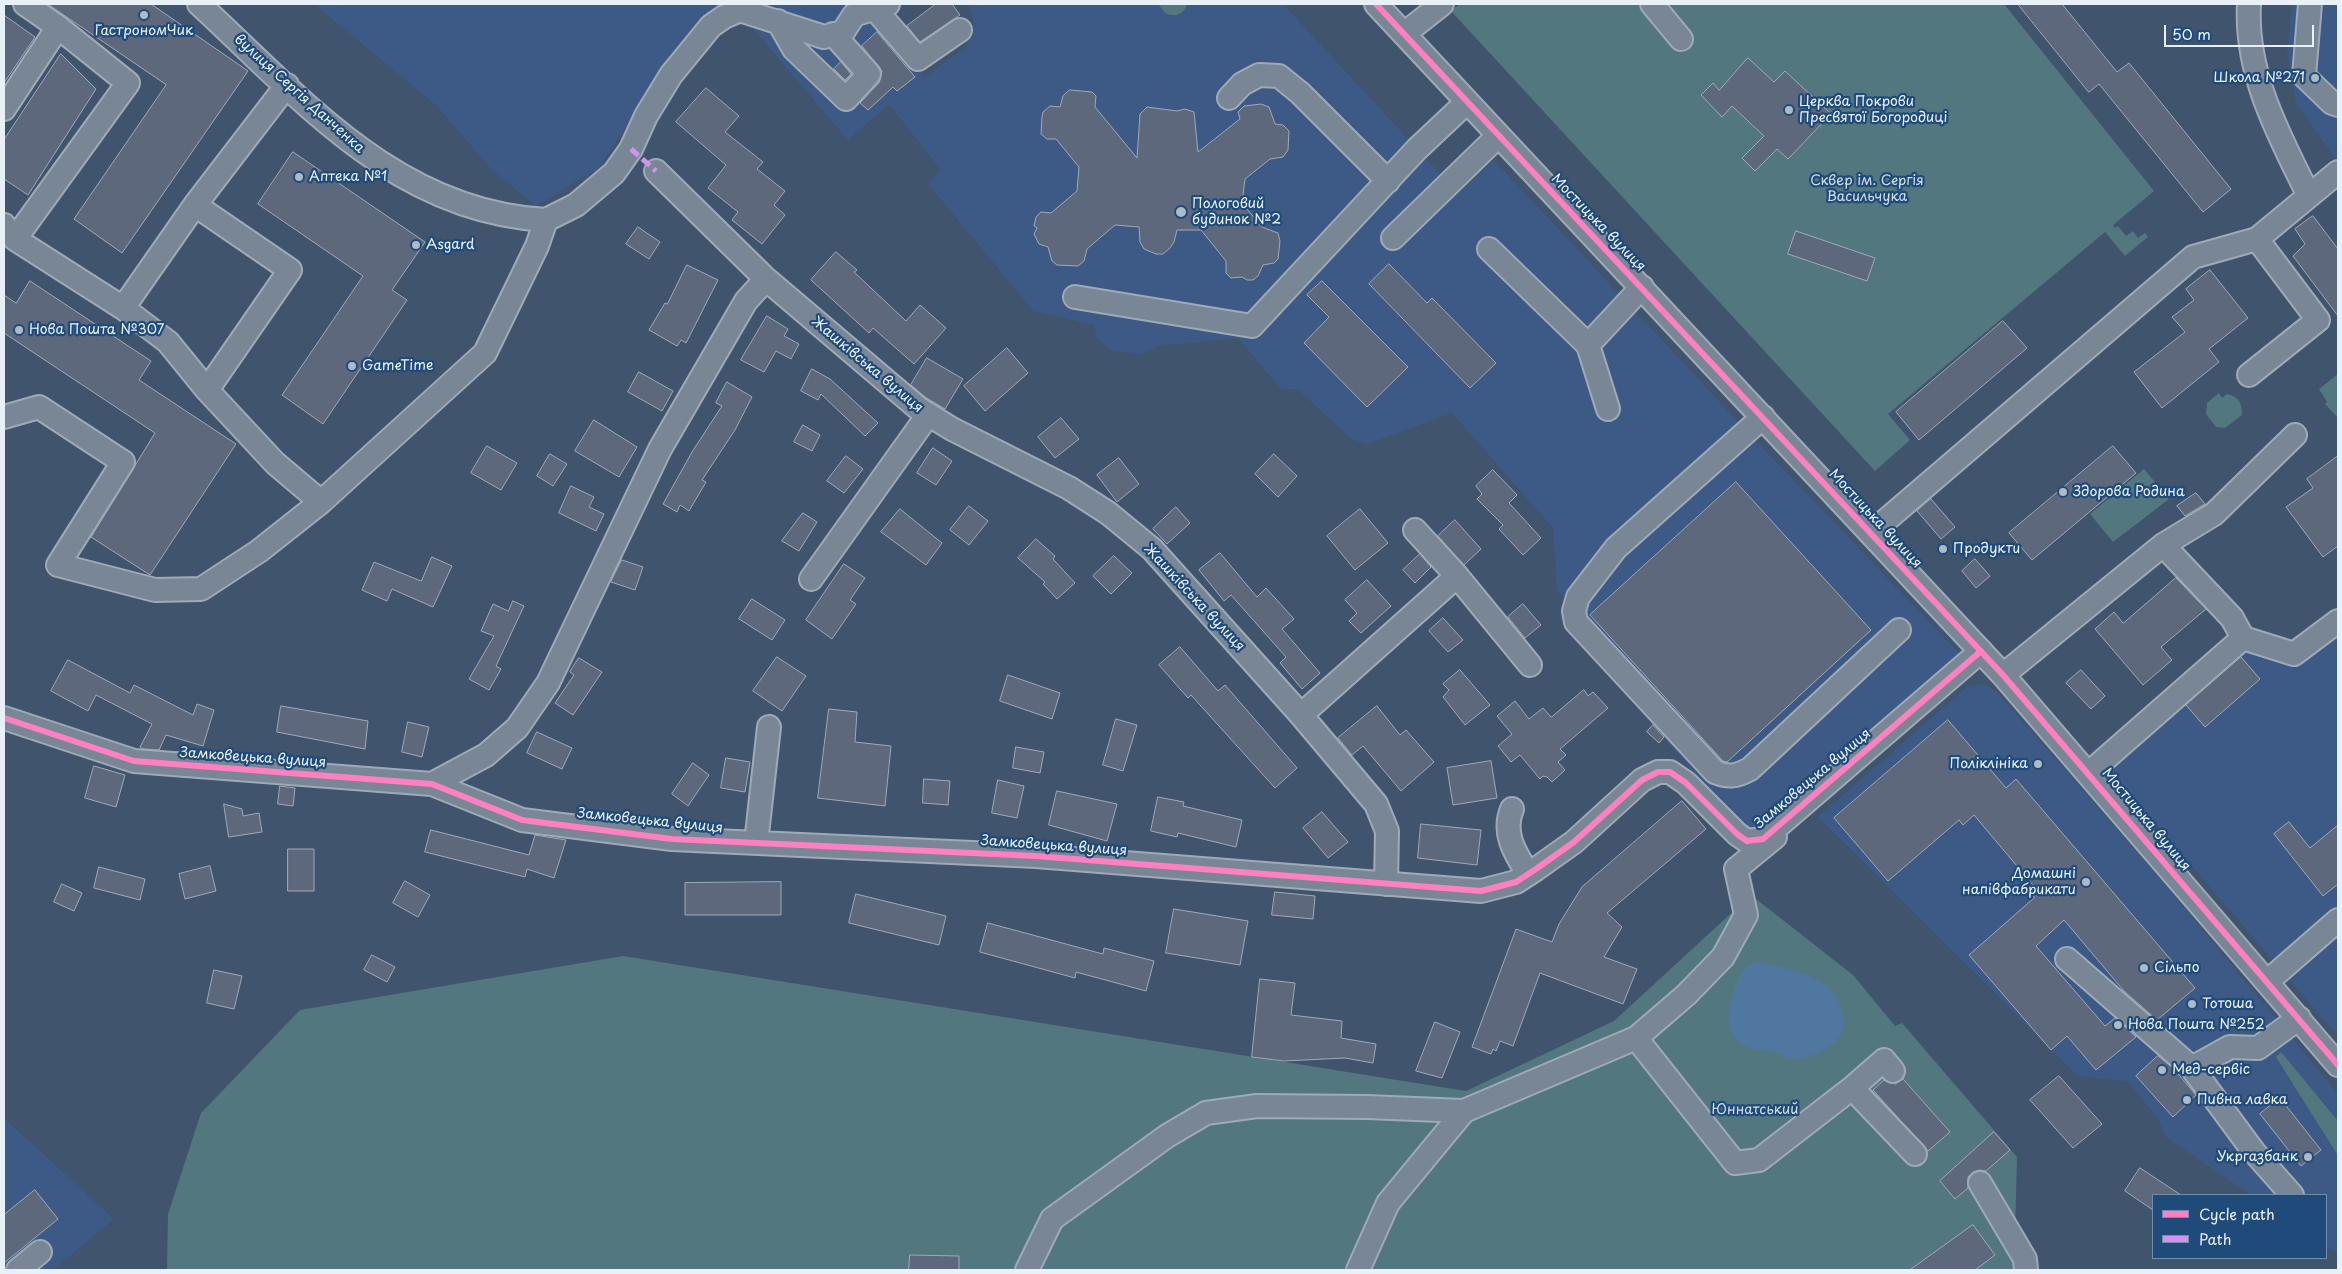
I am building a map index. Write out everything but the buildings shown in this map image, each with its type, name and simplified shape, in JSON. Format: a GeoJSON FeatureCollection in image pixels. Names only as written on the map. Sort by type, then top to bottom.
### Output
{"type":"FeatureCollection","features":[{"type":"Feature","properties":{"kind":"street"},"geometry":{"type":"LineString","coordinates":[[25,4],[58,26],[128,83],[9,232],[123,308],[168,342],[207,390],[275,463],[321,502]]}},
{"type":"Feature","properties":{"kind":"street","name":"вулиця Сергія Данченка"},"geometry":{"type":"LineString","coordinates":[[199,4],[350,142],[397,174],[445,199],[515,218],[546,220]]}},
{"type":"Feature","properties":{"kind":"street","name":"Мостицька вулиця"},"geometry":{"type":"LineString","coordinates":[[1376,4],[2003,675],[2268,981],[2338,1065]]}},
{"type":"Feature","properties":{"kind":"street"},"geometry":{"type":"LineString","coordinates":[[1404,34],[1442,4]]}},
{"type":"Feature","properties":{"kind":"street"},"geometry":{"type":"LineString","coordinates":[[1652,4],[1681,39]]}},
{"type":"Feature","properties":{"kind":"street"},"geometry":{"type":"LineString","coordinates":[[2249,4],[2248,24],[2256,74],[2271,118],[2309,196]]}},
{"type":"Feature","properties":{"kind":"street"},"geometry":{"type":"LineString","coordinates":[[2310,4],[2304,76],[2332,104],[2338,105]]}},
{"type":"Feature","properties":{"kind":"street"},"geometry":{"type":"LineString","coordinates":[[4,417],[39,407],[123,462],[58,565],[155,590],[201,589],[259,551],[321,502],[485,354],[537,246],[546,220],[576,205],[614,173],[630,149],[646,116],[672,75],[711,26],[724,17],[740,10],[778,21],[802,32],[824,37],[843,32],[854,15],[871,7],[918,58],[960,30]]}},
{"type":"Feature","properties":{"kind":"street"},"geometry":{"type":"LineString","coordinates":[[778,21],[794,49],[846,99],[869,74],[833,34]]}},
{"type":"Feature","properties":{"kind":"street"},"geometry":{"type":"LineString","coordinates":[[4,109],[58,26]]}},
{"type":"Feature","properties":{"kind":"street"},"geometry":{"type":"LineString","coordinates":[[1229,98],[1242,84],[1259,76],[1278,76],[1300,93],[1388,181]]}},
{"type":"Feature","properties":{"kind":"street"},"geometry":{"type":"LineString","coordinates":[[123,308],[195,206],[287,85]]}},
{"type":"Feature","properties":{"kind":"street"},"geometry":{"type":"LineString","coordinates":[[1075,297],[1252,326],[1388,181],[1467,102]]}},
{"type":"Feature","properties":{"kind":"street"},"geometry":{"type":"LineString","coordinates":[[1393,238],[1498,136]]}},
{"type":"Feature","properties":{"kind":"street","name":"Жашківська вулиця"},"geometry":{"type":"LineString","coordinates":[[656,171],[766,279],[918,408],[928,415],[1069,488],[1108,513],[1152,549],[1301,715],[1376,804],[1387,832],[1386,884]]}},
{"type":"Feature","properties":{"kind":"street"},"geometry":{"type":"LineString","coordinates":[[1871,533],[2193,257],[2258,239],[2309,196],[2337,176]]}},
{"type":"Feature","properties":{"kind":"street"},"geometry":{"type":"LineString","coordinates":[[195,206],[290,270],[207,390]]}},
{"type":"Feature","properties":{"kind":"street"},"geometry":{"type":"LineString","coordinates":[[2249,375],[2318,320],[2258,239]]}},
{"type":"Feature","properties":{"kind":"street"},"geometry":{"type":"LineString","coordinates":[[1489,249],[1588,345],[1608,410]]}},
{"type":"Feature","properties":{"kind":"street"},"geometry":{"type":"LineString","coordinates":[[432,784],[486,755],[518,728],[548,683],[660,449],[746,301],[766,279]]}},
{"type":"Feature","properties":{"kind":"street"},"geometry":{"type":"LineString","coordinates":[[1588,345],[1642,287]]}},
{"type":"Feature","properties":{"kind":"street"},"geometry":{"type":"LineString","coordinates":[[811,579],[928,415]]}},
{"type":"Feature","properties":{"kind":"street"},"geometry":{"type":"LineString","coordinates":[[1763,417],[1616,548],[1578,597],[1574,611],[1576,622],[1715,772],[1726,776],[1738,775],[1750,769],[1900,630]]}},
{"type":"Feature","properties":{"kind":"street"},"geometry":{"type":"LineString","coordinates":[[2003,675],[2163,545],[2214,514],[2295,435]]}},
{"type":"Feature","properties":{"kind":"street"},"geometry":{"type":"LineString","coordinates":[[1415,530],[1457,576],[1530,665]]}},
{"type":"Feature","properties":{"kind":"street"},"geometry":{"type":"LineString","coordinates":[[2163,545],[2232,618],[2243,638],[2294,654],[2338,621]]}},
{"type":"Feature","properties":{"kind":"street"},"geometry":{"type":"LineString","coordinates":[[1301,715],[1457,576]]}},
{"type":"Feature","properties":{"kind":"street"},"geometry":{"type":"LineString","coordinates":[[2089,773],[2243,638]]}},
{"type":"Feature","properties":{"kind":"street","name":"Замковецька вулиця"},"geometry":{"type":"LineString","coordinates":[[4,718],[134,761],[432,784],[522,820],[672,839],[1036,856],[1481,891],[1502,887],[1528,874],[1574,842],[1642,780],[1658,772],[1670,772],[1686,783],[1737,834],[1747,841],[1762,839],[1981,651]]}},
{"type":"Feature","properties":{"kind":"street"},"geometry":{"type":"LineString","coordinates":[[756,843],[769,727]]}},
{"type":"Feature","properties":{"kind":"street"},"geometry":{"type":"LineString","coordinates":[[1027,1270],[1052,1219],[1167,1136],[1206,1113],[1257,1106],[1367,1107],[1464,1111],[1636,1038],[1686,995],[1722,957],[1746,915],[1736,869],[1797,819],[1812,798]]}},
{"type":"Feature","properties":{"kind":"street"},"geometry":{"type":"LineString","coordinates":[[1512,809],[1507,821],[1509,836],[1514,851],[1528,874]]}},
{"type":"Feature","properties":{"kind":"street"},"geometry":{"type":"LineString","coordinates":[[2268,981],[2338,920]]}},
{"type":"Feature","properties":{"kind":"street"},"geometry":{"type":"LineString","coordinates":[[2068,958],[2192,1068],[2254,1152],[2291,1194]]}},
{"type":"Feature","properties":{"kind":"street"},"geometry":{"type":"LineString","coordinates":[[2192,1068],[2230,1047],[2258,1048],[2298,1018]]}},
{"type":"Feature","properties":{"kind":"street"},"geometry":{"type":"LineString","coordinates":[[1636,1038],[1735,1164],[1759,1160],[1852,1088],[1884,1060],[1892,1071]]}},
{"type":"Feature","properties":{"kind":"street"},"geometry":{"type":"LineString","coordinates":[[1852,1088],[1915,1154]]}},
{"type":"Feature","properties":{"kind":"street"},"geometry":{"type":"LineString","coordinates":[[1358,1270],[1388,1203],[1464,1111]]}},
{"type":"Feature","properties":{"kind":"street"},"geometry":{"type":"LineString","coordinates":[[1980,1183],[2025,1259],[2026,1270]]}},
{"type":"Feature","properties":{"kind":"street"},"geometry":{"type":"LineString","coordinates":[[18,1270],[40,1252]]}},
{"type":"Feature","properties":{"kind":"shaded area"},"geometry":{"type":"Polygon","coordinates":[[[314,4],[726,4],[707,13],[656,79],[599,168],[536,206],[492,170],[437,106],[314,4]]]}},
{"type":"Feature","properties":{"kind":"shaded area"},"geometry":{"type":"Polygon","coordinates":[[[732,4],[861,4],[925,77],[968,45],[963,37],[975,24],[968,4],[1283,4],[1458,193],[1494,160],[1757,442],[1966,660],[1759,838],[1743,832],[1664,737],[1559,619],[1569,604],[1557,591],[1553,528],[1452,413],[1368,444],[1353,440],[1297,389],[1281,389],[1238,338],[1157,346],[1143,354],[1112,351],[1096,337],[1094,325],[1033,311],[929,185],[940,169],[889,104],[848,140],[732,4]]]}},
{"type":"Feature","properties":{"kind":"shaded area","name":"Школа №271"},"geometry":{"type":"Polygon","coordinates":[[[2292,4],[2338,4],[2338,162],[2296,103],[2287,52],[2292,4]]]}},
{"type":"Feature","properties":{"kind":"shaded area"},"geometry":{"type":"Polygon","coordinates":[[[2338,634],[2338,1036],[2106,766],[2243,647],[2298,664],[2338,634]]]}},
{"type":"Feature","properties":{"kind":"shaded area"},"geometry":{"type":"Polygon","coordinates":[[[1984,684],[1996,691],[2159,877],[2338,1094],[2338,1253],[2327,1247],[2327,1194],[2250,1194],[2166,1137],[2157,1117],[2127,1081],[2078,1076],[1818,817],[1968,686],[1984,684]]]}},
{"type":"Feature","properties":{"kind":"shaded area"},"geometry":{"type":"Polygon","coordinates":[[[1756,962],[1802,973],[1823,983],[1830,989],[1843,1012],[1843,1029],[1836,1041],[1821,1052],[1799,1060],[1773,1052],[1756,1050],[1747,1047],[1737,1040],[1731,1031],[1729,1010],[1735,987],[1744,968],[1756,962]]]}},
{"type":"Feature","properties":{"kind":"shaded area"},"geometry":{"type":"Polygon","coordinates":[[[4,1118],[114,1219],[53,1270],[4,1270],[4,1118]]]}},
{"type":"Feature","properties":{"kind":"green space"},"geometry":{"type":"Polygon","coordinates":[[[1158,4],[1187,4],[1182,12],[1173,15],[1166,14],[1158,4]]]}},
{"type":"Feature","properties":{"kind":"green space","name":"Сквер ім. Сергія Васильчука"},"geometry":{"type":"Polygon","coordinates":[[[1460,4],[2004,4],[2154,191],[2113,225],[2115,228],[2118,226],[2126,236],[2133,231],[2138,238],[2145,233],[2148,237],[2125,256],[2105,232],[1888,414],[1910,440],[1875,471],[1451,11],[1460,4]]]}},
{"type":"Feature","properties":{"kind":"green space"},"geometry":{"type":"Polygon","coordinates":[[[2338,374],[2337,417],[2325,404],[2327,402],[2319,389],[2338,374]]]}},
{"type":"Feature","properties":{"kind":"green space"},"geometry":{"type":"Polygon","coordinates":[[[2219,393],[2222,398],[2227,394],[2234,397],[2239,401],[2241,407],[2242,415],[2225,428],[2216,427],[2206,414],[2207,403],[2219,393]]]}},
{"type":"Feature","properties":{"kind":"green space"},"geometry":{"type":"Polygon","coordinates":[[[2144,469],[2169,499],[2113,542],[2090,514],[2144,469]]]}},
{"type":"Feature","properties":{"kind":"green space","name":"Юннатський"},"geometry":{"type":"Polygon","coordinates":[[[1751,895],[1853,975],[1895,1026],[1902,1023],[2017,1157],[2014,1270],[167,1270],[168,1214],[201,1113],[300,1010],[623,956],[1466,1091],[1614,1021],[1751,895]]]}},
{"type":"Feature","properties":{"kind":"green space"},"geometry":{"type":"Polygon","coordinates":[[[2281,1052],[2338,1121],[2337,1154],[2276,1057],[2281,1052]]]}},
{"type":"Feature","properties":{"kind":"marked path"},"geometry":{"type":"LineString","coordinates":[[631,149],[656,171]]}},
{"type":"Feature","properties":{"kind":"cycle path"},"geometry":{"type":"LineString","coordinates":[[1376,4],[2003,675],[2338,1065]]}},
{"type":"Feature","properties":{"kind":"cycle path"},"geometry":{"type":"LineString","coordinates":[[4,718],[134,761],[432,784],[522,820],[672,839],[1036,856],[1481,891],[1516,882],[1536,869],[1574,842],[1642,780],[1658,772],[1670,772],[1686,783],[1737,834],[1747,841],[1763,839],[1981,651]]}},
{"type":"Feature","properties":{"kind":"place","name":"ГастрономЧик"},"geometry":{"type":"Point","coordinates":[144,15]}},
{"type":"Feature","properties":{"kind":"place","name":"Школа №271"},"geometry":{"type":"Point","coordinates":[2315,78]}},
{"type":"Feature","properties":{"kind":"place","name":"Церква Покрови Пресвятої Богородиці"},"geometry":{"type":"Point","coordinates":[1789,110]}},
{"type":"Feature","properties":{"kind":"place","name":"Аптека №1"},"geometry":{"type":"Point","coordinates":[299,177]}},
{"type":"Feature","properties":{"kind":"place","name":"Пологовий будинок №2"},"geometry":{"type":"Point","coordinates":[1181,212]}},
{"type":"Feature","properties":{"kind":"place","name":"Asgard"},"geometry":{"type":"Point","coordinates":[416,245]}},
{"type":"Feature","properties":{"kind":"place","name":"Нова Пошта №307"},"geometry":{"type":"Point","coordinates":[19,330]}},
{"type":"Feature","properties":{"kind":"place","name":"GameTime"},"geometry":{"type":"Point","coordinates":[352,366]}},
{"type":"Feature","properties":{"kind":"place","name":"Здорова Родина"},"geometry":{"type":"Point","coordinates":[2063,492]}},
{"type":"Feature","properties":{"kind":"place","name":"Продукти"},"geometry":{"type":"Point","coordinates":[1943,549]}},
{"type":"Feature","properties":{"kind":"place","name":"Поліклініка"},"geometry":{"type":"Point","coordinates":[2038,764]}},
{"type":"Feature","properties":{"kind":"place","name":"Домашні напівфабрикати"},"geometry":{"type":"Point","coordinates":[2086,882]}},
{"type":"Feature","properties":{"kind":"place","name":"Сільпо"},"geometry":{"type":"Point","coordinates":[2144,968]}},
{"type":"Feature","properties":{"kind":"place","name":"Тотоша"},"geometry":{"type":"Point","coordinates":[2192,1004]}},
{"type":"Feature","properties":{"kind":"place","name":"Нова Пошта №252"},"geometry":{"type":"Point","coordinates":[2118,1025]}},
{"type":"Feature","properties":{"kind":"place","name":"Мед-сервіс"},"geometry":{"type":"Point","coordinates":[2162,1070]}},
{"type":"Feature","properties":{"kind":"place","name":"Пивна лавка"},"geometry":{"type":"Point","coordinates":[2187,1100]}},
{"type":"Feature","properties":{"kind":"place","name":"Укргазбанк"},"geometry":{"type":"Point","coordinates":[2308,1157]}}]}
